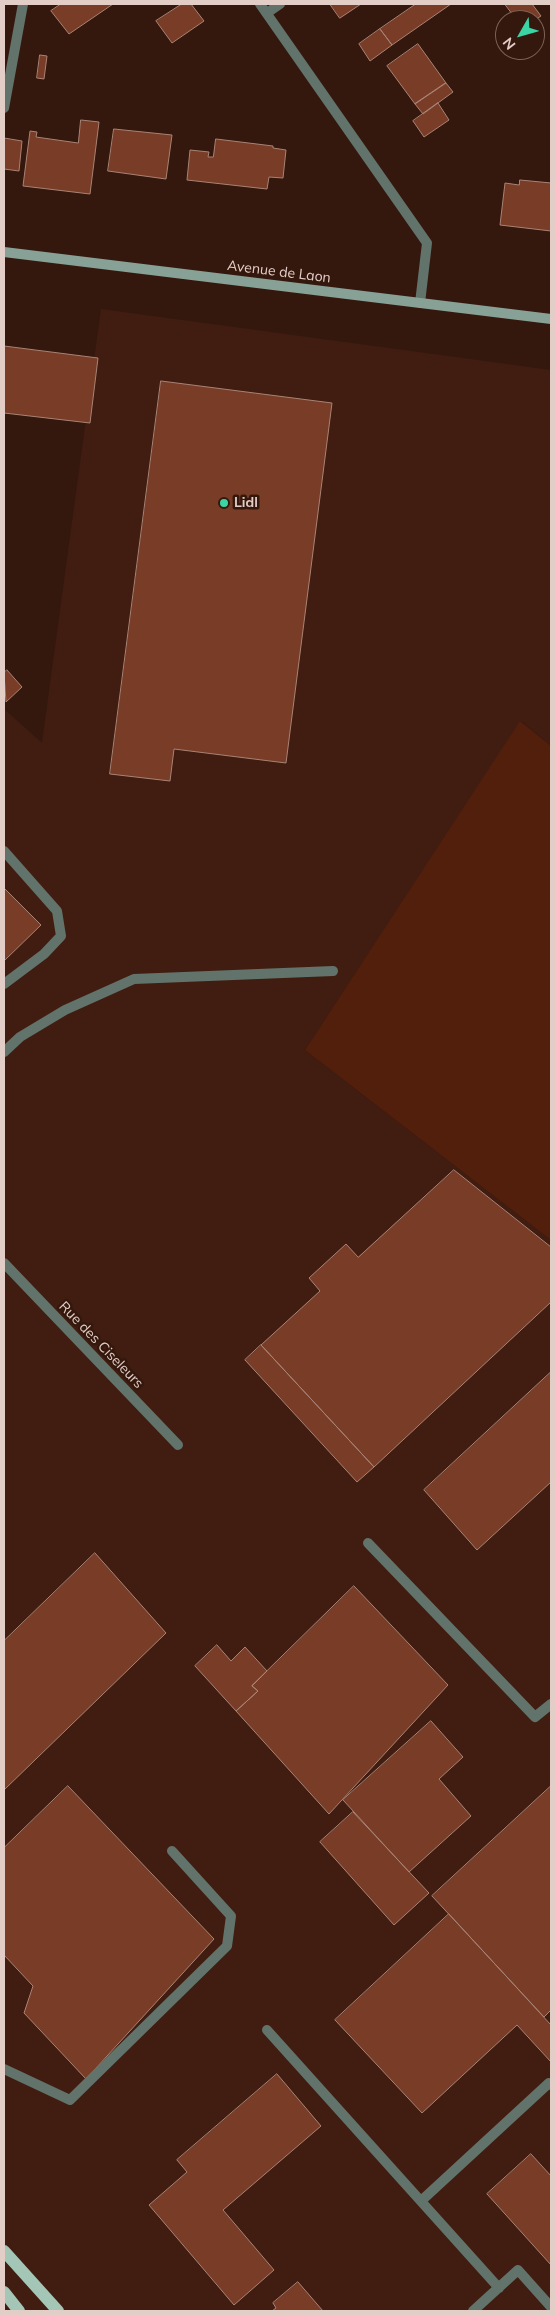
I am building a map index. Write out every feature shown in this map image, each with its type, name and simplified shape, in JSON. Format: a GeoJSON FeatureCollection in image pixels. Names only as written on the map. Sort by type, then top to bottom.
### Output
{"type":"FeatureCollection","features":[{"type":"Feature","properties":{"kind":"main road","name":"Avenue de Laon"},"geometry":{"type":"LineString","coordinates":[[4,252],[551,318]]}},
{"type":"Feature","properties":{"kind":"main road"},"geometry":{"type":"LineString","coordinates":[[4,2251],[58,2311]]}},
{"type":"Feature","properties":{"kind":"main road"},"geometry":{"type":"LineString","coordinates":[[4,2292],[19,2311]]}},
{"type":"Feature","properties":{"kind":"street"},"geometry":{"type":"LineString","coordinates":[[4,108],[23,4]]}},
{"type":"Feature","properties":{"kind":"street"},"geometry":{"type":"LineString","coordinates":[[260,4],[427,243],[420,303]]}},
{"type":"Feature","properties":{"kind":"street"},"geometry":{"type":"LineString","coordinates":[[267,13],[280,4]]}},
{"type":"Feature","properties":{"kind":"street"},"geometry":{"type":"LineString","coordinates":[[4,851],[57,911],[61,936],[44,954],[4,984]]}},
{"type":"Feature","properties":{"kind":"street"},"geometry":{"type":"LineString","coordinates":[[4,1052],[20,1037],[65,1010],[134,979],[333,972]]}},
{"type":"Feature","properties":{"kind":"street","name":"Rue des Ciseleurs"},"geometry":{"type":"LineString","coordinates":[[4,1263],[178,1445]]}},
{"type":"Feature","properties":{"kind":"street"},"geometry":{"type":"LineString","coordinates":[[368,1543],[535,1717],[551,1704]]}},
{"type":"Feature","properties":{"kind":"street"},"geometry":{"type":"LineString","coordinates":[[4,2069],[70,2100],[227,1946],[231,1916],[172,1851]]}},
{"type":"Feature","properties":{"kind":"street"},"geometry":{"type":"LineString","coordinates":[[267,2030],[499,2288]]}},
{"type":"Feature","properties":{"kind":"street"},"geometry":{"type":"LineString","coordinates":[[421,2201],[549,2083],[551,2086]]}},
{"type":"Feature","properties":{"kind":"street"},"geometry":{"type":"LineString","coordinates":[[473,2311],[518,2270],[551,2307]]}},
{"type":"Feature","properties":{"kind":"shaded area"},"geometry":{"type":"Polygon","coordinates":[[[101,309],[551,370],[551,746],[521,721],[305,1050],[551,1240],[551,2311],[4,2311],[4,709],[42,743],[101,309]]]}},
{"type":"Feature","properties":{"kind":"shaded area"},"geometry":{"type":"Polygon","coordinates":[[[520,721],[551,746],[551,1240],[305,1050],[520,721]]]}},
{"type":"Feature","properties":{"kind":"building"},"geometry":{"type":"Polygon","coordinates":[[[61,4],[113,4],[69,34],[51,11],[61,4]]]}},
{"type":"Feature","properties":{"kind":"building"},"geometry":{"type":"Polygon","coordinates":[[[182,4],[191,4],[204,21],[172,43],[156,21],[182,4]]]}},
{"type":"Feature","properties":{"kind":"building"},"geometry":{"type":"Polygon","coordinates":[[[330,4],[361,4],[340,18],[330,4]]]}},
{"type":"Feature","properties":{"kind":"building"},"geometry":{"type":"Polygon","coordinates":[[[416,4],[451,4],[392,45],[380,29],[416,4]]]}},
{"type":"Feature","properties":{"kind":"building"},"geometry":{"type":"Polygon","coordinates":[[[505,4],[532,4],[536,10],[510,10],[505,4]]]}},
{"type":"Feature","properties":{"kind":"building"},"geometry":{"type":"Polygon","coordinates":[[[380,29],[392,45],[370,61],[359,44],[380,29]]]}},
{"type":"Feature","properties":{"kind":"building"},"geometry":{"type":"Polygon","coordinates":[[[418,44],[446,83],[415,104],[387,66],[418,44]]]}},
{"type":"Feature","properties":{"kind":"building"},"geometry":{"type":"Polygon","coordinates":[[[40,55],[47,56],[44,79],[37,78],[40,55]]]}},
{"type":"Feature","properties":{"kind":"building"},"geometry":{"type":"Polygon","coordinates":[[[446,83],[453,92],[423,114],[415,104],[446,83]]]}},
{"type":"Feature","properties":{"kind":"building"},"geometry":{"type":"Polygon","coordinates":[[[438,103],[449,120],[424,137],[413,121],[438,103]]]}},
{"type":"Feature","properties":{"kind":"building"},"geometry":{"type":"Polygon","coordinates":[[[81,120],[99,122],[90,194],[23,186],[30,131],[37,132],[36,137],[78,143],[81,120]]]}},
{"type":"Feature","properties":{"kind":"building"},"geometry":{"type":"Polygon","coordinates":[[[114,129],[172,135],[166,179],[108,171],[114,129]]]}},
{"type":"Feature","properties":{"kind":"building"},"geometry":{"type":"Polygon","coordinates":[[[4,138],[22,141],[19,171],[4,169],[4,138]]]}},
{"type":"Feature","properties":{"kind":"building"},"geometry":{"type":"Polygon","coordinates":[[[216,139],[273,146],[273,148],[286,150],[283,178],[269,177],[267,189],[187,180],[190,150],[209,152],[208,157],[213,157],[216,139]]]}},
{"type":"Feature","properties":{"kind":"building"},"geometry":{"type":"Polygon","coordinates":[[[520,180],[551,183],[551,231],[500,225],[505,183],[519,185],[520,180]]]}},
{"type":"Feature","properties":{"kind":"building"},"geometry":{"type":"Polygon","coordinates":[[[4,346],[98,358],[90,423],[4,413],[4,346]]]}},
{"type":"Feature","properties":{"kind":"building"},"geometry":{"type":"Polygon","coordinates":[[[161,381],[332,403],[286,763],[174,749],[170,781],[110,774],[161,381]]]}},
{"type":"Feature","properties":{"kind":"building"},"geometry":{"type":"Polygon","coordinates":[[[7,670],[22,687],[6,702],[4,673],[7,670]]]}},
{"type":"Feature","properties":{"kind":"building"},"geometry":{"type":"Polygon","coordinates":[[[4,888],[41,925],[4,961],[4,888]]]}},
{"type":"Feature","properties":{"kind":"building"},"geometry":{"type":"Polygon","coordinates":[[[454,1170],[551,1247],[551,1302],[374,1467],[261,1345],[320,1291],[309,1278],[346,1244],[358,1257],[454,1170]]]}},
{"type":"Feature","properties":{"kind":"building"},"geometry":{"type":"Polygon","coordinates":[[[261,1345],[374,1467],[357,1482],[245,1360],[261,1345]]]}},
{"type":"Feature","properties":{"kind":"building"},"geometry":{"type":"Polygon","coordinates":[[[551,1372],[551,1482],[477,1550],[424,1490],[551,1372]]]}},
{"type":"Feature","properties":{"kind":"building"},"geometry":{"type":"Polygon","coordinates":[[[95,1553],[166,1633],[4,1790],[4,1641],[95,1553]]]}},
{"type":"Feature","properties":{"kind":"building"},"geometry":{"type":"Polygon","coordinates":[[[354,1586],[448,1685],[329,1814],[236,1711],[258,1691],[252,1686],[354,1586]]]}},
{"type":"Feature","properties":{"kind":"building"},"geometry":{"type":"Polygon","coordinates":[[[217,1645],[231,1661],[245,1647],[267,1671],[252,1686],[258,1691],[236,1711],[195,1666],[217,1645]]]}},
{"type":"Feature","properties":{"kind":"building"},"geometry":{"type":"Polygon","coordinates":[[[431,1721],[463,1757],[439,1779],[471,1816],[409,1872],[343,1800],[431,1721]]]}},
{"type":"Feature","properties":{"kind":"building"},"geometry":{"type":"Polygon","coordinates":[[[68,1786],[214,1939],[86,2079],[24,2013],[33,1986],[4,1955],[4,1848],[68,1786]]]}},
{"type":"Feature","properties":{"kind":"building"},"geometry":{"type":"Polygon","coordinates":[[[551,1786],[551,2010],[544,2017],[432,1896],[551,1786]]]}},
{"type":"Feature","properties":{"kind":"building"},"geometry":{"type":"Polygon","coordinates":[[[353,1812],[429,1893],[394,1925],[320,1842],[353,1812]]]}},
{"type":"Feature","properties":{"kind":"building"},"geometry":{"type":"Polygon","coordinates":[[[449,1914],[551,2025],[551,2062],[517,2025],[422,2113],[335,2020],[449,1914]]]}},
{"type":"Feature","properties":{"kind":"building"},"geometry":{"type":"Polygon","coordinates":[[[277,2074],[321,2126],[223,2210],[274,2270],[234,2305],[149,2205],[187,2172],[177,2160],[277,2074]]]}},
{"type":"Feature","properties":{"kind":"building"},"geometry":{"type":"Polygon","coordinates":[[[531,2154],[551,2176],[551,2265],[487,2194],[531,2154]]]}},
{"type":"Feature","properties":{"kind":"building"},"geometry":{"type":"Polygon","coordinates":[[[298,2282],[323,2311],[272,2311],[276,2308],[273,2303],[298,2282]]]}},
{"type":"Feature","properties":{"kind":"place","name":"Lidl"},"geometry":{"type":"Point","coordinates":[224,503]}}]}
